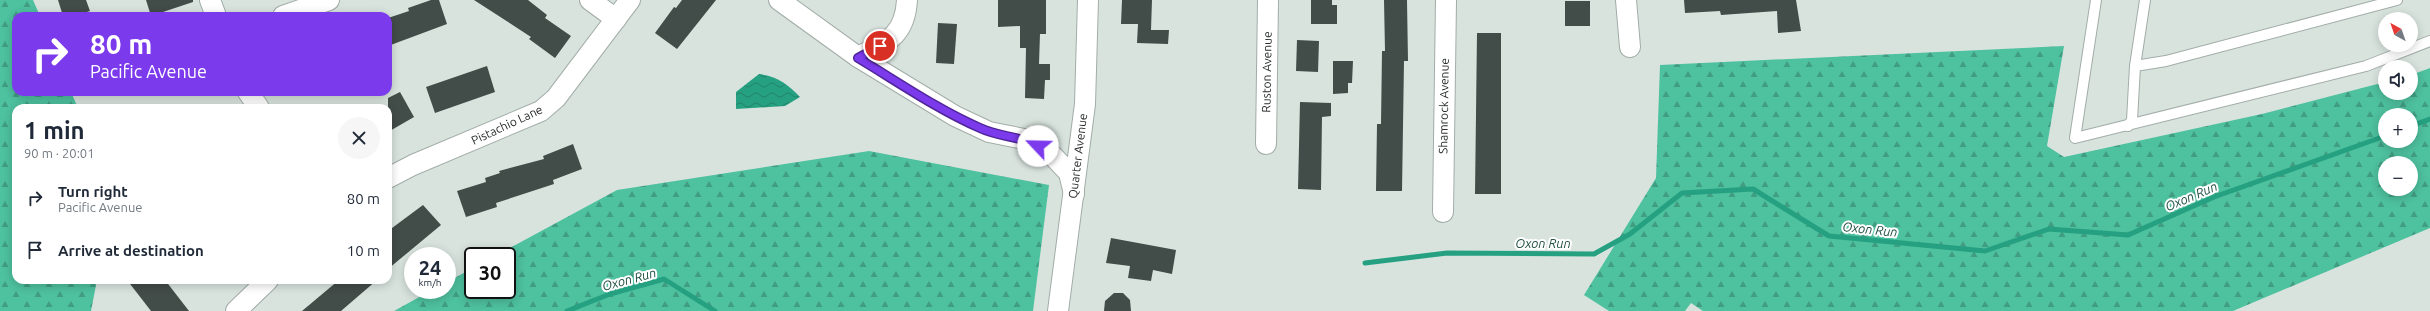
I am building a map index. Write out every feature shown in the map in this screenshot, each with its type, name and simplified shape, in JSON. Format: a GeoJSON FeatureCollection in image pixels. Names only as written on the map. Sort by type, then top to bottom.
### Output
{"type":"FeatureCollection","features":[{"type":"Feature","properties":{"kind":"street"},"geometry":{"type":"LineString","coordinates":[[210,0],[214,12]]}},
{"type":"Feature","properties":{"kind":"street"},"geometry":{"type":"LineString","coordinates":[[294,12],[329,0]]}},
{"type":"Feature","properties":{"kind":"street"},"geometry":{"type":"LineString","coordinates":[[590,0],[616,19]]}},
{"type":"Feature","properties":{"kind":"street","name":"Pistachio Lane"},"geometry":{"type":"LineString","coordinates":[[392,176],[413,165],[541,111],[556,98],[630,0]]}},
{"type":"Feature","properties":{"kind":"street"},"geometry":{"type":"LineString","coordinates":[[779,0],[858,58],[954,116],[990,132],[1024,139],[1052,154],[1069,173],[1074,194]]}},
{"type":"Feature","properties":{"kind":"street"},"geometry":{"type":"LineString","coordinates":[[858,58],[892,40],[903,25],[907,0]]}},
{"type":"Feature","properties":{"kind":"street","name":"Quarter Avenue"},"geometry":{"type":"LineString","coordinates":[[1058,311],[1085,104],[1088,0]]}},
{"type":"Feature","properties":{"kind":"street","name":"Ruston Avenue"},"geometry":{"type":"LineString","coordinates":[[1266,144],[1268,0]]}},
{"type":"Feature","properties":{"kind":"street","name":"Shamrock Avenue"},"geometry":{"type":"LineString","coordinates":[[1443,212],[1446,0]]}},
{"type":"Feature","properties":{"kind":"street"},"geometry":{"type":"LineString","coordinates":[[1626,0],[1630,47]]}},
{"type":"Feature","properties":{"kind":"street"},"geometry":{"type":"LineString","coordinates":[[236,311],[264,284]]}},
{"type":"Feature","properties":{"kind":"lane"},"geometry":{"type":"LineString","coordinates":[[2096,0],[2075,138],[2366,66],[2430,41]]}},
{"type":"Feature","properties":{"kind":"lane"},"geometry":{"type":"LineString","coordinates":[[2128,126],[2132,120],[2135,66],[2145,0]]}},
{"type":"Feature","properties":{"kind":"lane"},"geometry":{"type":"LineString","coordinates":[[2135,66],[2174,60],[2397,0]]}},
{"type":"Feature","properties":{"kind":"green space"},"geometry":{"type":"Polygon","coordinates":[[[0,0],[33,0],[38,12],[12,12],[12,96],[73,96],[76,104],[12,104],[12,284],[96,284],[91,311],[0,311],[0,0]]]}},
{"type":"Feature","properties":{"kind":"green space"},"geometry":{"type":"Polygon","coordinates":[[[2064,46],[2047,146],[2064,157],[2262,114],[2378,84],[2378,100],[2418,100],[2418,72],[2430,68],[2430,228],[2233,311],[1703,311],[1691,303],[1685,311],[1609,311],[1584,295],[1656,178],[1660,65],[2064,46]]]}},
{"type":"Feature","properties":{"kind":"green space"},"geometry":{"type":"Polygon","coordinates":[[[869,151],[1049,185],[1033,311],[394,311],[416,299],[456,299],[456,277],[464,273],[464,299],[516,299],[516,247],[512,247],[617,190],[869,151]]]}},
{"type":"Feature","properties":{"kind":"water"},"geometry":{"type":"Polygon","coordinates":[[[759,74],[777,79],[800,97],[785,106],[736,109],[736,92],[759,74]]]}},
{"type":"Feature","properties":{"kind":"building"},"geometry":{"type":"Polygon","coordinates":[[[58,0],[86,0],[90,11],[87,12],[62,12],[58,0]]]}},
{"type":"Feature","properties":{"kind":"building"},"geometry":{"type":"Polygon","coordinates":[[[146,0],[193,0],[193,2],[163,12],[150,12],[146,0]]]}},
{"type":"Feature","properties":{"kind":"building"},"geometry":{"type":"Polygon","coordinates":[[[431,0],[439,0],[447,24],[392,45],[392,17],[409,11],[408,8],[431,0]]]}},
{"type":"Feature","properties":{"kind":"building"},"geometry":{"type":"Polygon","coordinates":[[[474,0],[528,0],[547,15],[545,18],[571,36],[555,58],[529,39],[531,37],[474,0]]]}},
{"type":"Feature","properties":{"kind":"building"},"geometry":{"type":"Polygon","coordinates":[[[682,0],[716,0],[677,49],[655,33],[674,7],[676,8],[682,0]]]}},
{"type":"Feature","properties":{"kind":"building"},"geometry":{"type":"Polygon","coordinates":[[[998,0],[1046,0],[1046,34],[1040,34],[1039,64],[1050,64],[1050,80],[1045,80],[1044,99],[1025,98],[1026,48],[1020,48],[1020,26],[998,27],[998,0]]]}},
{"type":"Feature","properties":{"kind":"building"},"geometry":{"type":"Polygon","coordinates":[[[1122,0],[1152,0],[1151,30],[1169,30],[1168,44],[1137,43],[1138,24],[1121,24],[1122,0]]]}},
{"type":"Feature","properties":{"kind":"building"},"geometry":{"type":"Polygon","coordinates":[[[1311,0],[1332,0],[1332,5],[1337,5],[1337,24],[1311,24],[1311,0]]]}},
{"type":"Feature","properties":{"kind":"building"},"geometry":{"type":"Polygon","coordinates":[[[1384,0],[1407,0],[1408,61],[1404,61],[1402,191],[1376,191],[1377,124],[1381,124],[1382,51],[1385,51],[1384,0]]]}},
{"type":"Feature","properties":{"kind":"building"},"geometry":{"type":"Polygon","coordinates":[[[1684,0],[1796,0],[1801,31],[1778,33],[1777,11],[1721,15],[1720,11],[1685,13],[1684,0]]]}},
{"type":"Feature","properties":{"kind":"building"},"geometry":{"type":"Polygon","coordinates":[[[1565,1],[1590,1],[1590,26],[1565,26],[1565,1]]]}},
{"type":"Feature","properties":{"kind":"building"},"geometry":{"type":"Polygon","coordinates":[[[938,23],[957,24],[954,64],[936,63],[938,23]]]}},
{"type":"Feature","properties":{"kind":"building"},"geometry":{"type":"Polygon","coordinates":[[[1477,33],[1501,33],[1501,194],[1475,194],[1477,33]]]}},
{"type":"Feature","properties":{"kind":"building"},"geometry":{"type":"Polygon","coordinates":[[[1297,40],[1319,41],[1318,72],[1296,71],[1297,40]]]}},
{"type":"Feature","properties":{"kind":"building"},"geometry":{"type":"Polygon","coordinates":[[[1333,61],[1353,61],[1352,83],[1348,83],[1348,93],[1333,94],[1333,61]]]}},
{"type":"Feature","properties":{"kind":"building"},"geometry":{"type":"Polygon","coordinates":[[[487,66],[495,92],[435,113],[426,87],[487,66]]]}},
{"type":"Feature","properties":{"kind":"building"},"geometry":{"type":"Polygon","coordinates":[[[400,92],[414,117],[392,130],[392,104],[388,104],[388,98],[400,92]]]}},
{"type":"Feature","properties":{"kind":"building"},"geometry":{"type":"Polygon","coordinates":[[[1300,102],[1331,103],[1331,116],[1322,117],[1321,190],[1298,189],[1300,102]]]}},
{"type":"Feature","properties":{"kind":"building"},"geometry":{"type":"Polygon","coordinates":[[[573,144],[582,169],[553,180],[554,184],[496,203],[497,207],[466,217],[457,191],[486,182],[485,178],[500,173],[499,171],[544,159],[543,156],[573,144]]]}},
{"type":"Feature","properties":{"kind":"building"},"geometry":{"type":"Polygon","coordinates":[[[423,205],[441,225],[414,247],[404,247],[404,256],[392,266],[392,228],[423,205]]]}},
{"type":"Feature","properties":{"kind":"building"},"geometry":{"type":"Polygon","coordinates":[[[1111,238],[1176,250],[1172,274],[1153,270],[1151,281],[1128,278],[1130,266],[1106,263],[1111,238]]]}},
{"type":"Feature","properties":{"kind":"building"},"geometry":{"type":"Polygon","coordinates":[[[130,284],[168,284],[189,311],[151,311],[130,284]]]}},
{"type":"Feature","properties":{"kind":"building"},"geometry":{"type":"Polygon","coordinates":[[[334,284],[372,284],[341,311],[302,311],[334,284]]]}},
{"type":"Feature","properties":{"kind":"building"},"geometry":{"type":"Polygon","coordinates":[[[1114,293],[1123,293],[1130,300],[1131,311],[1104,311],[1105,301],[1114,293]]]}},
{"type":"Feature","properties":{"kind":"waterway","name":"Oxon Run"},"geometry":{"type":"LineString","coordinates":[[2418,123],[2430,119]]}},
{"type":"Feature","properties":{"kind":"waterway","name":"Oxon Run"},"geometry":{"type":"LineString","coordinates":[[1365,263],[1447,253],[1594,254],[1630,234],[1682,193],[1753,189],[1829,236],[1985,251],[2049,229],[2128,235],[2214,197],[2378,138]]}},
{"type":"Feature","properties":{"kind":"waterway","name":"Oxon Run"},"geometry":{"type":"LineString","coordinates":[[567,311],[610,294],[664,279],[715,311]]}},
{"type":"Feature","properties":{"kind":"route"},"geometry":{"type":"LineString","coordinates":[[880,46],[858,58],[954,116],[998,135],[1024,139],[1038,146]]}}]}
